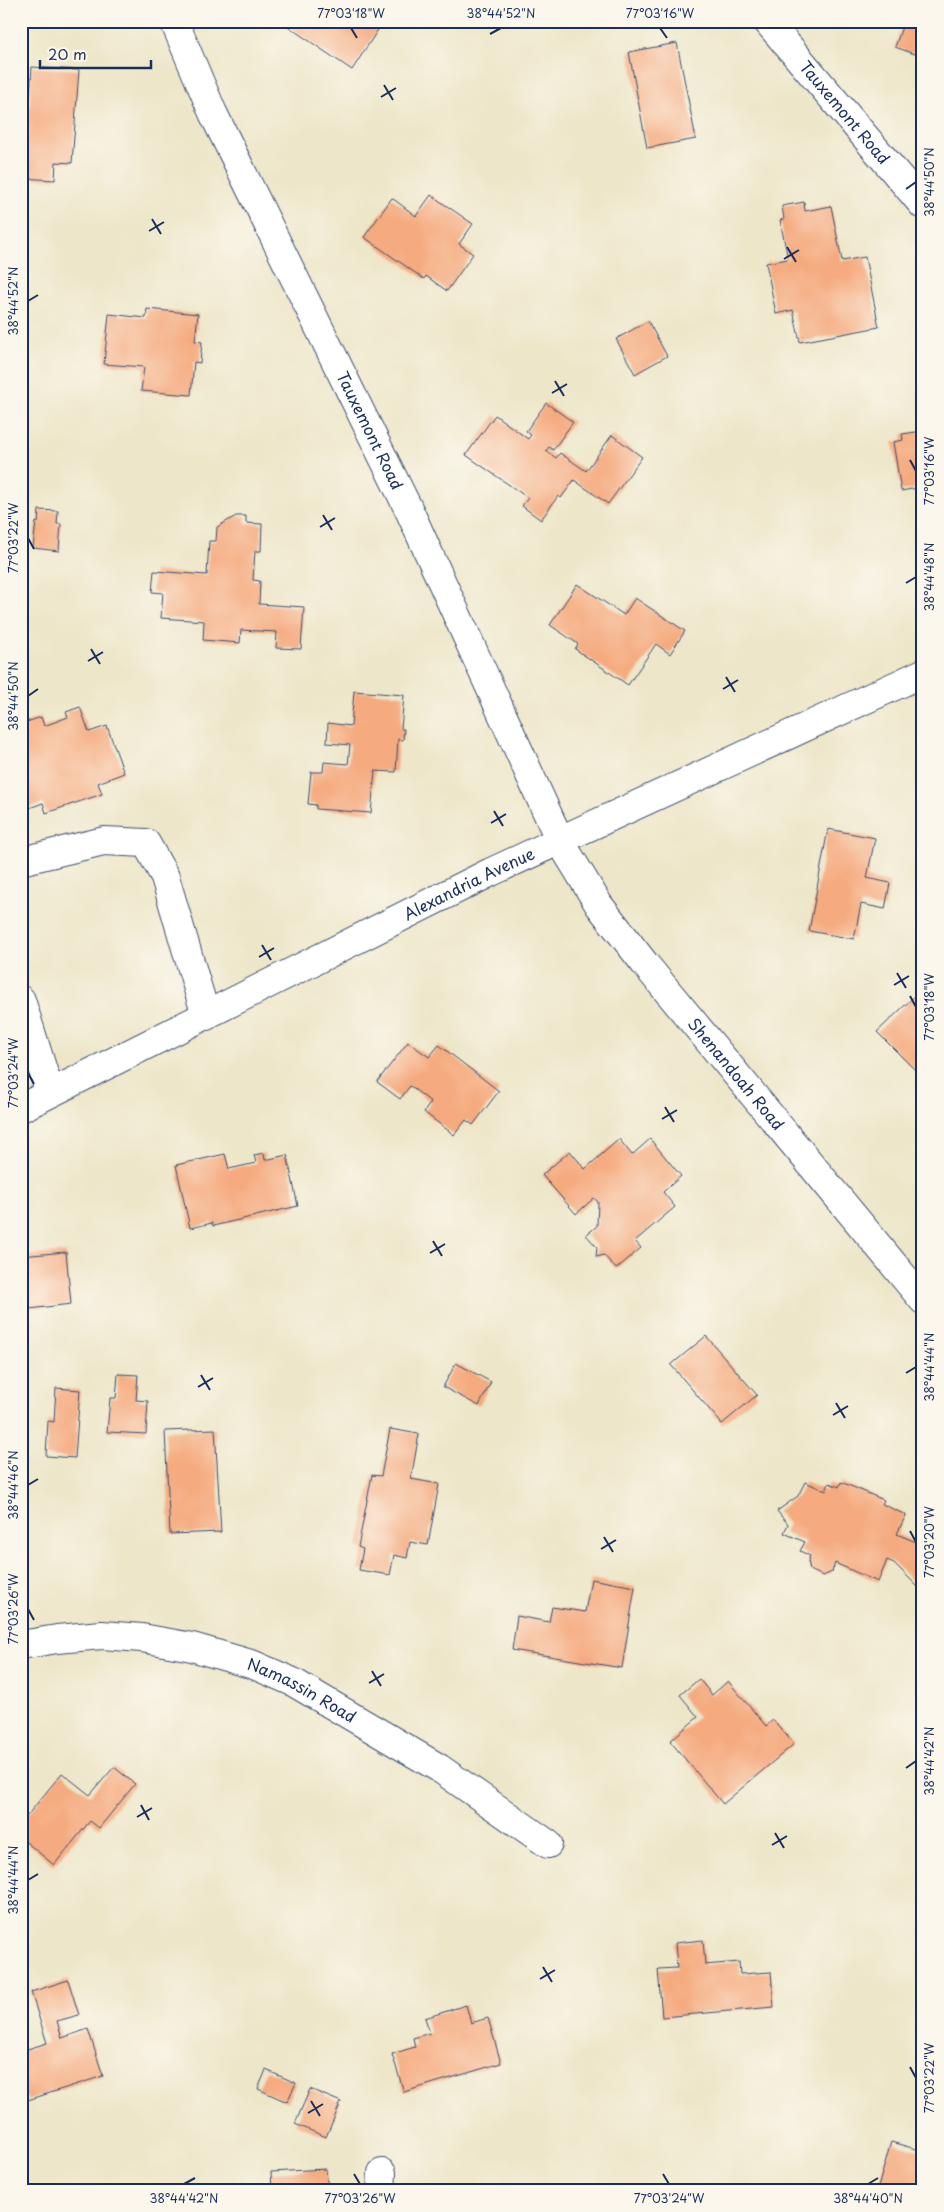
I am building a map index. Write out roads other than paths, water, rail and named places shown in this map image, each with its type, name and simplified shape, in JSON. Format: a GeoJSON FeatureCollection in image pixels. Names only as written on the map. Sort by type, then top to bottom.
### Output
{"type":"FeatureCollection","features":[{"type":"Feature","properties":{"kind":"street","name":"Tauxemont Road"},"geometry":{"type":"LineString","coordinates":[[174,21],[213,113],[409,510],[560,841]]}},
{"type":"Feature","properties":{"kind":"street","name":"Tauxemont Road"},"geometry":{"type":"LineString","coordinates":[[767,21],[923,205]]}},
{"type":"Feature","properties":{"kind":"street","name":"Alexandria Avenue"},"geometry":{"type":"LineString","coordinates":[[21,1108],[491,872],[923,673]]}},
{"type":"Feature","properties":{"kind":"street"},"geometry":{"type":"LineString","coordinates":[[21,861],[104,841],[146,843],[165,877],[206,1016]]}},
{"type":"Feature","properties":{"kind":"street","name":"Shenandoah Road"},"geometry":{"type":"LineString","coordinates":[[560,841],[599,905],[645,964],[923,1300]]}},
{"type":"Feature","properties":{"kind":"street"},"geometry":{"type":"LineString","coordinates":[[21,1000],[50,1093]]}},
{"type":"Feature","properties":{"kind":"street","name":"Namassin Road"},"geometry":{"type":"LineString","coordinates":[[21,1645],[57,1639],[102,1635],[142,1638],[192,1647],[254,1665],[293,1682],[439,1768],[548,1844]]}}]}
